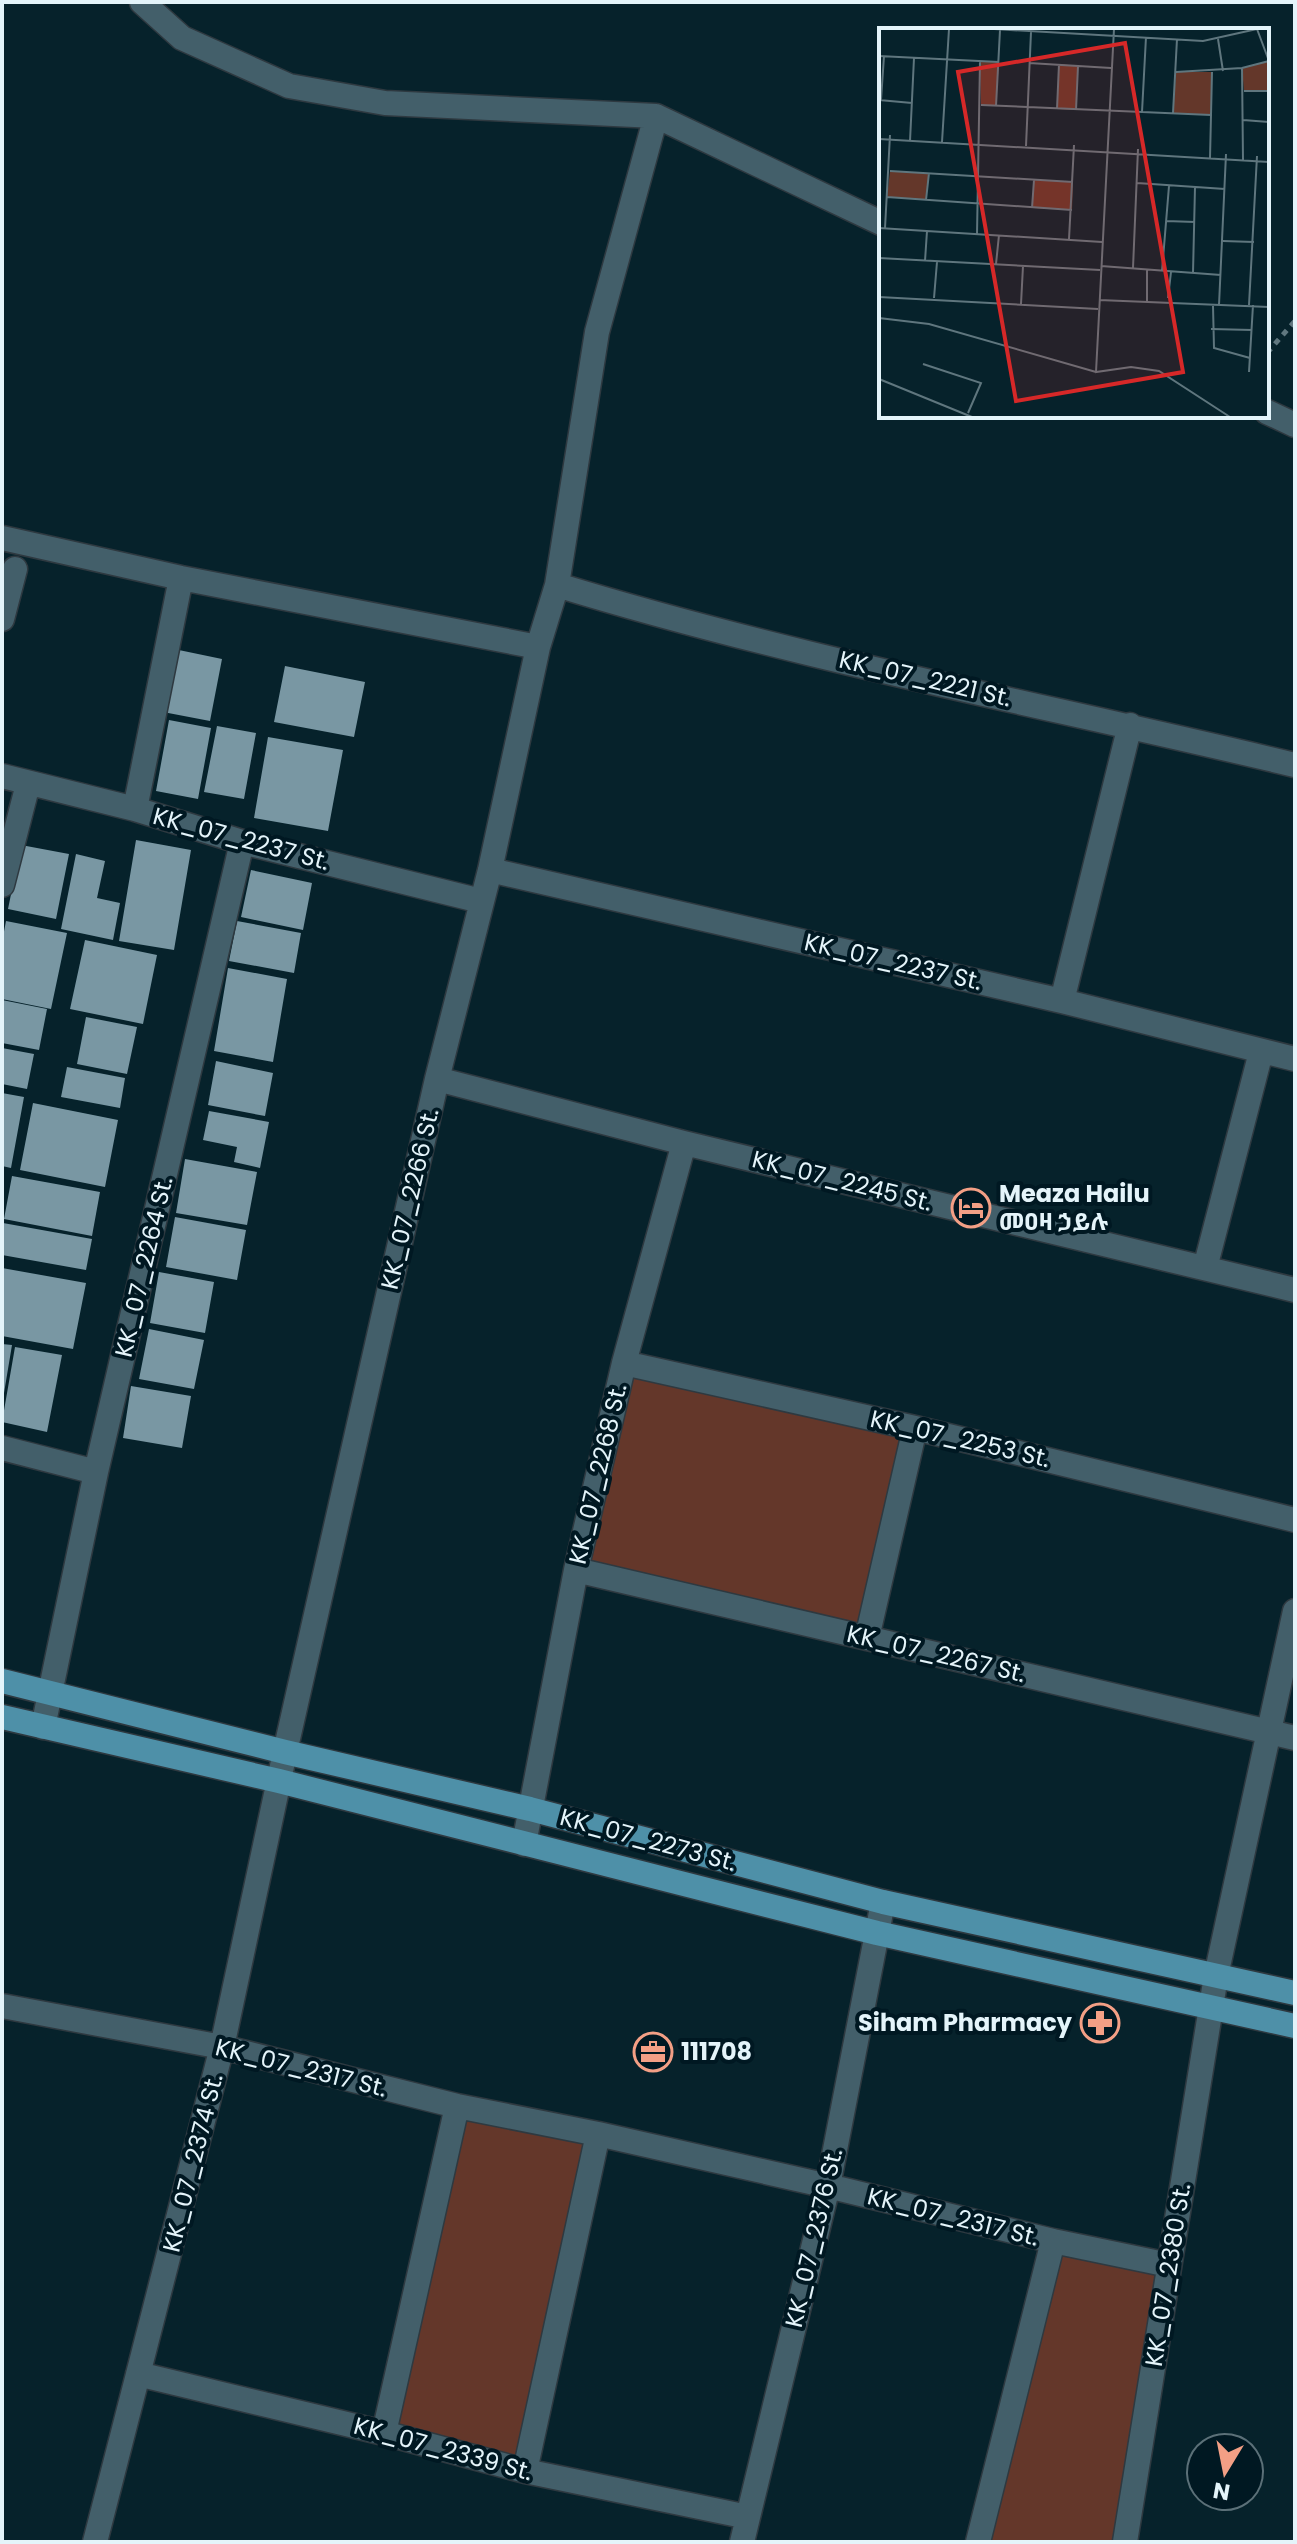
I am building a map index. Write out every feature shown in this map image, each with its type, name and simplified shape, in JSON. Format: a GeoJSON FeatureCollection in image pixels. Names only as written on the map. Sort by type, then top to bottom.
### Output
{"type":"FeatureCollection","features":[{"type":"Feature","properties":{"kind":"main road","name":"KK_07_2273 St."},"geometry":{"type":"LineString","coordinates":[[2,1681],[530,1809],[883,1902],[1295,1993]]}},
{"type":"Feature","properties":{"kind":"main road","name":"KK_07_2273 St."},"geometry":{"type":"LineString","coordinates":[[2,1717],[279,1781],[877,1933],[1295,2026]]}},
{"type":"Feature","properties":{"kind":"street"},"geometry":{"type":"LineString","coordinates":[[142,2],[182,38],[289,86],[385,103],[656,116],[879,222]]}},
{"type":"Feature","properties":{"kind":"street","name":"KK_07_2266 St."},"geometry":{"type":"LineString","coordinates":[[279,1781],[437,1079],[490,870],[538,647],[557,585],[597,332],[656,116]]}},
{"type":"Feature","properties":{"kind":"street"},"geometry":{"type":"LineString","coordinates":[[1269,413],[1295,425]]}},
{"type":"Feature","properties":{"kind":"street"},"geometry":{"type":"LineString","coordinates":[[2,538],[181,578],[538,647]]}},
{"type":"Feature","properties":{"kind":"street"},"geometry":{"type":"LineString","coordinates":[[2,619],[15,569]]}},
{"type":"Feature","properties":{"kind":"street"},"geometry":{"type":"LineString","coordinates":[[135,809],[181,578]]}},
{"type":"Feature","properties":{"kind":"street","name":"KK_07_2221 St."},"geometry":{"type":"LineString","coordinates":[[557,585],[652,614],[917,679],[1295,765]]}},
{"type":"Feature","properties":{"kind":"street"},"geometry":{"type":"LineString","coordinates":[[1062,1001],[1130,725]]}},
{"type":"Feature","properties":{"kind":"street","name":"KK_07_2237 St."},"geometry":{"type":"LineString","coordinates":[[2,776],[135,809],[242,842],[481,901]]}},
{"type":"Feature","properties":{"kind":"street"},"geometry":{"type":"LineString","coordinates":[[2,885],[28,784]]}},
{"type":"Feature","properties":{"kind":"street","name":"KK_07_2264 St."},"geometry":{"type":"LineString","coordinates":[[43,1727],[96,1472],[242,842]]}},
{"type":"Feature","properties":{"kind":"street","name":"KK_07_2237 St."},"geometry":{"type":"LineString","coordinates":[[490,870],[1062,1001],[1295,1059]]}},
{"type":"Feature","properties":{"kind":"street"},"geometry":{"type":"LineString","coordinates":[[1205,1268],[1261,1052]]}},
{"type":"Feature","properties":{"kind":"street","name":"KK_07_2245 St."},"geometry":{"type":"LineString","coordinates":[[437,1079],[684,1143],[1295,1290]]}},
{"type":"Feature","properties":{"kind":"street","name":"KK_07_2268 St."},"geometry":{"type":"LineString","coordinates":[[524,1844],[576,1570],[624,1363],[684,1143]]}},
{"type":"Feature","properties":{"kind":"street","name":"KK_07_2253 St."},"geometry":{"type":"LineString","coordinates":[[624,1363],[915,1428],[1295,1520]]}},
{"type":"Feature","properties":{"kind":"street"},"geometry":{"type":"LineString","coordinates":[[867,1638],[915,1428]]}},
{"type":"Feature","properties":{"kind":"street"},"geometry":{"type":"LineString","coordinates":[[2,1448],[96,1472]]}},
{"type":"Feature","properties":{"kind":"street","name":"KK_07_2267 St."},"geometry":{"type":"LineString","coordinates":[[576,1570],[1295,1738]]}},
{"type":"Feature","properties":{"kind":"street","name":"KK_07_2380 St."},"geometry":{"type":"LineString","coordinates":[[1125,2542],[1216,1976],[1295,1611]]}},
{"type":"Feature","properties":{"kind":"street","name":"KK_07_2374 St."},"geometry":{"type":"LineString","coordinates":[[95,2542],[222,2047],[279,1781]]}},
{"type":"Feature","properties":{"kind":"street","name":"KK_07_2376 St."},"geometry":{"type":"LineString","coordinates":[[742,2542],[828,2186],[883,1902]]}},
{"type":"Feature","properties":{"kind":"street","name":"KK_07_2317 St."},"geometry":{"type":"LineString","coordinates":[[2,2006],[222,2047],[457,2106],[598,2134],[1053,2241],[1169,2265]]}},
{"type":"Feature","properties":{"kind":"street"},"geometry":{"type":"LineString","coordinates":[[384,2433],[457,2106]]}},
{"type":"Feature","properties":{"kind":"street"},"geometry":{"type":"LineString","coordinates":[[525,2471],[598,2134]]}},
{"type":"Feature","properties":{"kind":"street"},"geometry":{"type":"LineString","coordinates":[[978,2542],[1053,2241]]}},
{"type":"Feature","properties":{"kind":"street","name":"KK_07_2339 St."},"geometry":{"type":"LineString","coordinates":[[138,2374],[384,2433],[525,2471],[748,2517]]}},
{"type":"Feature","properties":{"kind":"path"},"geometry":{"type":"LineString","coordinates":[[1269,351],[1295,321]]}},
{"type":"Feature","properties":{"kind":"shaded area"},"geometry":{"type":"Polygon","coordinates":[[[624,1363],[915,1428],[867,1638],[576,1570],[624,1363]]]}},
{"type":"Feature","properties":{"kind":"shaded area"},"geometry":{"type":"Polygon","coordinates":[[[457,2106],[598,2134],[525,2471],[384,2433],[457,2106]]]}},
{"type":"Feature","properties":{"kind":"shaded area"},"geometry":{"type":"Polygon","coordinates":[[[1053,2241],[1169,2265],[1125,2542],[978,2542],[1053,2241]]]}},
{"type":"Feature","properties":{"kind":"building"},"geometry":{"type":"Polygon","coordinates":[[[174,649],[222,659],[210,721],[163,712],[174,649]]]}},
{"type":"Feature","properties":{"kind":"building"},"geometry":{"type":"Polygon","coordinates":[[[285,666],[365,682],[354,737],[274,722],[285,666]]]}},
{"type":"Feature","properties":{"kind":"building"},"geometry":{"type":"Polygon","coordinates":[[[169,720],[211,728],[198,799],[156,791],[169,720]]]}},
{"type":"Feature","properties":{"kind":"building"},"geometry":{"type":"Polygon","coordinates":[[[217,726],[256,733],[244,799],[204,792],[217,726]]]}},
{"type":"Feature","properties":{"kind":"building"},"geometry":{"type":"Polygon","coordinates":[[[268,737],[343,750],[328,831],[254,818],[268,737]]]}},
{"type":"Feature","properties":{"kind":"building"},"geometry":{"type":"Polygon","coordinates":[[[136,840],[191,850],[174,950],[119,941],[136,840]]]}},
{"type":"Feature","properties":{"kind":"building"},"geometry":{"type":"Polygon","coordinates":[[[21,845],[69,854],[56,919],[8,909],[21,845]]]}},
{"type":"Feature","properties":{"kind":"building"},"geometry":{"type":"Polygon","coordinates":[[[76,854],[105,861],[97,898],[120,903],[113,940],[61,929],[76,854]]]}},
{"type":"Feature","properties":{"kind":"building"},"geometry":{"type":"Polygon","coordinates":[[[251,870],[312,883],[303,930],[241,917],[251,870]]]}},
{"type":"Feature","properties":{"kind":"building"},"geometry":{"type":"Polygon","coordinates":[[[6,921],[67,933],[51,1009],[2,999],[2,942],[6,921]]]}},
{"type":"Feature","properties":{"kind":"building"},"geometry":{"type":"Polygon","coordinates":[[[237,921],[301,933],[294,973],[229,961],[237,921]]]}},
{"type":"Feature","properties":{"kind":"building"},"geometry":{"type":"Polygon","coordinates":[[[85,940],[157,955],[143,1024],[70,1009],[85,940]]]}},
{"type":"Feature","properties":{"kind":"building"},"geometry":{"type":"Polygon","coordinates":[[[228,968],[287,979],[273,1062],[214,1051],[228,968]]]}},
{"type":"Feature","properties":{"kind":"building"},"geometry":{"type":"Polygon","coordinates":[[[2,1000],[47,1009],[39,1050],[2,1043],[2,1000]]]}},
{"type":"Feature","properties":{"kind":"building"},"geometry":{"type":"Polygon","coordinates":[[[86,1017],[137,1027],[127,1074],[77,1064],[86,1017]]]}},
{"type":"Feature","properties":{"kind":"building"},"geometry":{"type":"Polygon","coordinates":[[[2,1048],[34,1054],[27,1089],[2,1084],[2,1048]]]}},
{"type":"Feature","properties":{"kind":"building"},"geometry":{"type":"Polygon","coordinates":[[[216,1061],[273,1073],[265,1116],[208,1105],[216,1061]]]}},
{"type":"Feature","properties":{"kind":"building"},"geometry":{"type":"Polygon","coordinates":[[[67,1067],[125,1078],[120,1108],[61,1097],[67,1067]]]}},
{"type":"Feature","properties":{"kind":"building"},"geometry":{"type":"Polygon","coordinates":[[[2,1093],[24,1097],[11,1168],[2,1166],[2,1093]]]}},
{"type":"Feature","properties":{"kind":"building"},"geometry":{"type":"Polygon","coordinates":[[[33,1103],[118,1120],[105,1187],[20,1170],[33,1103]]]}},
{"type":"Feature","properties":{"kind":"building"},"geometry":{"type":"Polygon","coordinates":[[[209,1111],[269,1122],[260,1168],[234,1162],[237,1147],[203,1140],[209,1111]]]}},
{"type":"Feature","properties":{"kind":"building"},"geometry":{"type":"Polygon","coordinates":[[[185,1159],[257,1172],[247,1225],[176,1213],[185,1159]]]}},
{"type":"Feature","properties":{"kind":"building"},"geometry":{"type":"Polygon","coordinates":[[[12,1176],[100,1192],[92,1236],[4,1219],[12,1176]]]}},
{"type":"Feature","properties":{"kind":"building"},"geometry":{"type":"Polygon","coordinates":[[[175,1217],[246,1230],[237,1280],[166,1267],[175,1217]]]}},
{"type":"Feature","properties":{"kind":"building"},"geometry":{"type":"Polygon","coordinates":[[[3,1223],[92,1239],[86,1270],[2,1255],[3,1223]]]}},
{"type":"Feature","properties":{"kind":"building"},"geometry":{"type":"Polygon","coordinates":[[[2,1268],[86,1283],[73,1349],[2,1336],[2,1268]]]}},
{"type":"Feature","properties":{"kind":"building"},"geometry":{"type":"Polygon","coordinates":[[[159,1272],[214,1282],[205,1333],[150,1323],[159,1272]]]}},
{"type":"Feature","properties":{"kind":"building"},"geometry":{"type":"Polygon","coordinates":[[[149,1329],[204,1340],[194,1389],[139,1379],[149,1329]]]}},
{"type":"Feature","properties":{"kind":"building"},"geometry":{"type":"Polygon","coordinates":[[[2,1344],[12,1345],[4,1393],[2,1393],[2,1344]]]}},
{"type":"Feature","properties":{"kind":"building"},"geometry":{"type":"Polygon","coordinates":[[[15,1347],[62,1355],[47,1432],[2,1422],[15,1347]]]}},
{"type":"Feature","properties":{"kind":"building"},"geometry":{"type":"Polygon","coordinates":[[[131,1386],[191,1396],[182,1448],[123,1438],[131,1386]]]}},
{"type":"Feature","properties":{"kind":"place","name":"Meaza Hailu መዐዛ ኃይሉ"},"geometry":{"type":"Point","coordinates":[971,1208]}},
{"type":"Feature","properties":{"kind":"place","name":"Siham Pharmacy"},"geometry":{"type":"Point","coordinates":[1100,2023]}},
{"type":"Feature","properties":{"kind":"place","name":"111708"},"geometry":{"type":"Point","coordinates":[653,2052]}}]}
